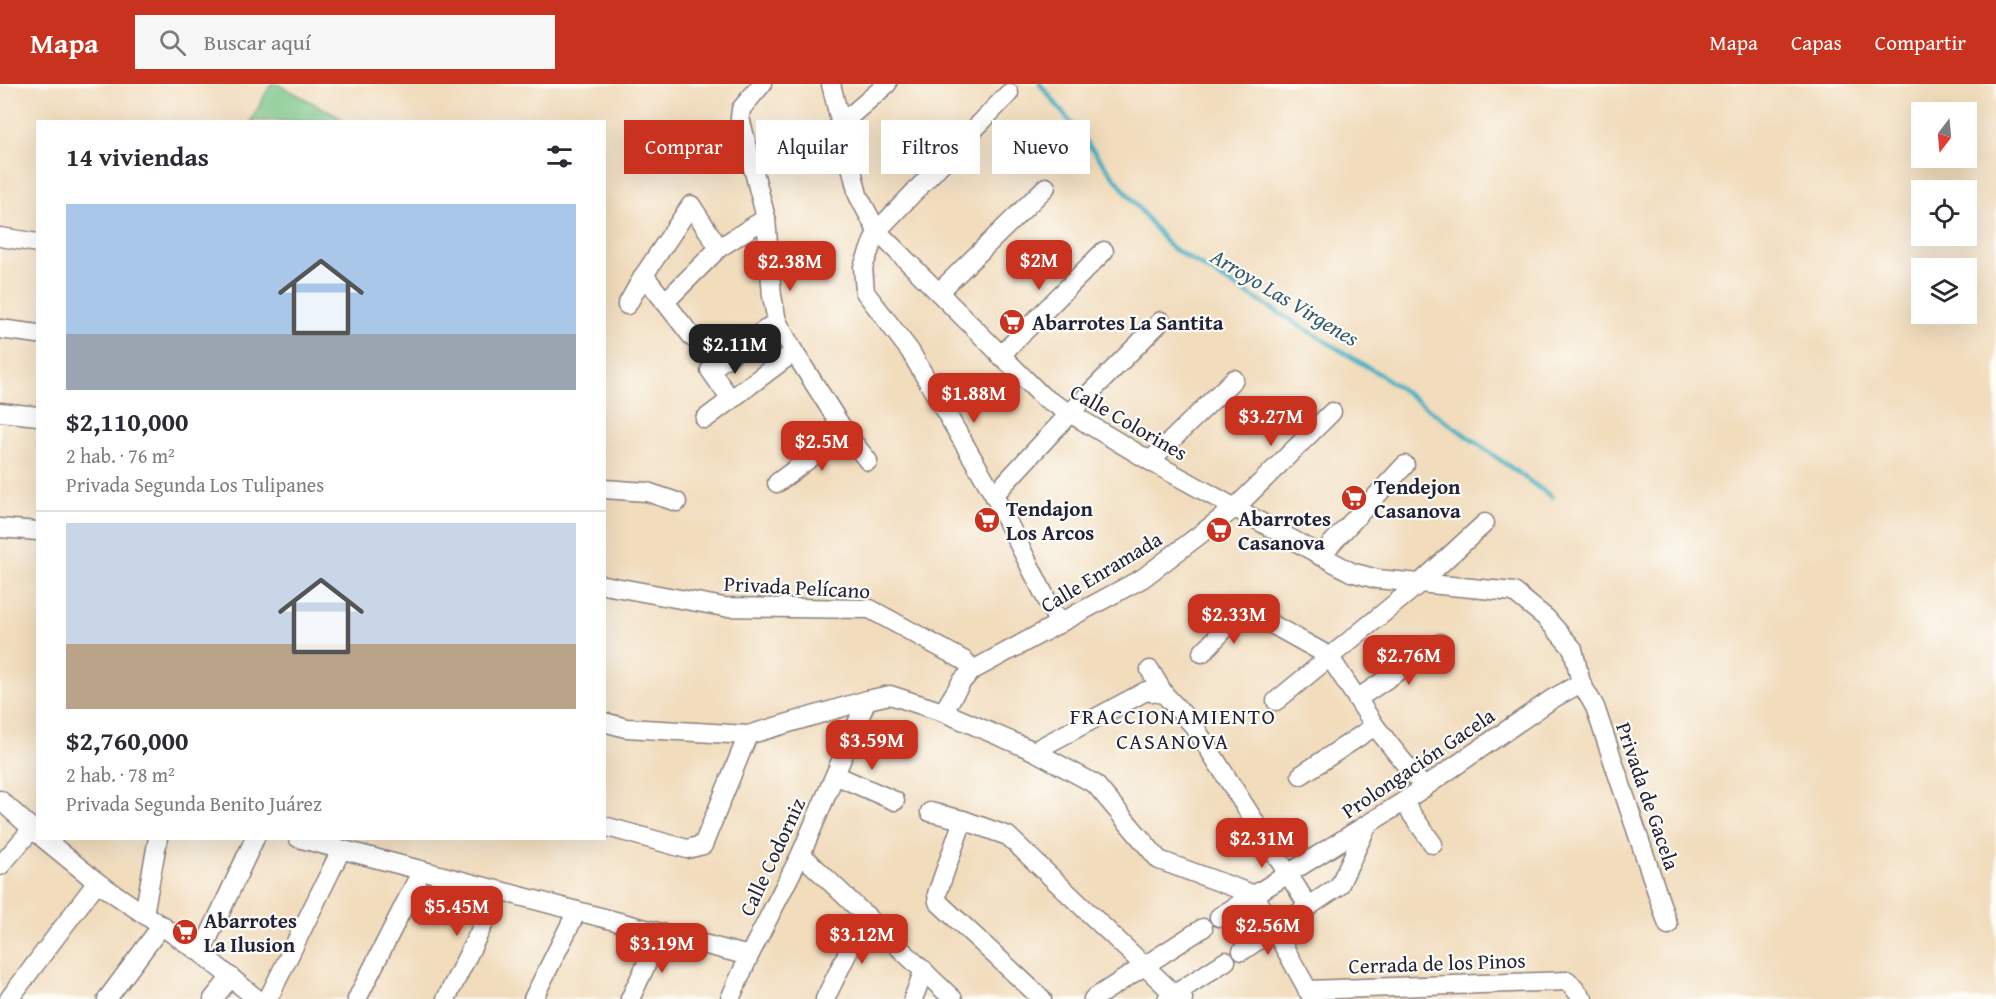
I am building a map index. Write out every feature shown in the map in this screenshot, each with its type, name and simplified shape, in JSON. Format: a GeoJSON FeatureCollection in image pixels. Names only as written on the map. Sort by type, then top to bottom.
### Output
{"type":"FeatureCollection","features":[{"type":"Feature","properties":{"kind":"street"},"geometry":{"type":"LineString","coordinates":[[762,84],[741,109],[740,117],[766,218],[772,296],[777,321],[845,432],[868,461]]}},
{"type":"Feature","properties":{"kind":"street","name":"Calle Colorines"},"geometry":{"type":"LineString","coordinates":[[831,84],[841,120]]}},
{"type":"Feature","properties":{"kind":"street"},"geometry":{"type":"LineString","coordinates":[[845,120],[887,84]]}},
{"type":"Feature","properties":{"kind":"street"},"geometry":{"type":"LineString","coordinates":[[1009,93],[877,231],[863,267],[865,292],[910,351],[994,495],[1059,624]]}},
{"type":"Feature","properties":{"kind":"street","name":"Calle Colorines"},"geometry":{"type":"LineString","coordinates":[[853,174],[858,195],[877,231],[1043,397],[1150,461],[1351,572],[1377,579],[1514,592],[1546,618],[1573,649],[1581,683]]}},
{"type":"Feature","properties":{"kind":"street"},"geometry":{"type":"LineString","coordinates":[[939,292],[1046,187]]}},
{"type":"Feature","properties":{"kind":"street"},"geometry":{"type":"LineString","coordinates":[[627,305],[644,275],[691,206],[719,248]]}},
{"type":"Feature","properties":{"kind":"street"},"geometry":{"type":"LineString","coordinates":[[665,302],[719,248],[766,218]]}},
{"type":"Feature","properties":{"kind":"street"},"geometry":{"type":"LineString","coordinates":[[0,237],[36,243]]}},
{"type":"Feature","properties":{"kind":"street"},"geometry":{"type":"LineString","coordinates":[[1000,356],[1104,251]]}},
{"type":"Feature","properties":{"kind":"street"},"geometry":{"type":"LineString","coordinates":[[644,275],[693,338]]}},
{"type":"Feature","properties":{"kind":"street"},"geometry":{"type":"LineString","coordinates":[[731,400],[710,370],[777,321]]}},
{"type":"Feature","properties":{"kind":"street"},"geometry":{"type":"LineString","coordinates":[[994,495],[1070,413],[1161,321]]}},
{"type":"Feature","properties":{"kind":"street"},"geometry":{"type":"LineString","coordinates":[[0,329],[36,334]]}},
{"type":"Feature","properties":{"kind":"street"},"geometry":{"type":"LineString","coordinates":[[705,419],[794,352]]}},
{"type":"Feature","properties":{"kind":"street"},"geometry":{"type":"LineString","coordinates":[[1150,461],[1234,379]]}},
{"type":"Feature","properties":{"kind":"street"},"geometry":{"type":"LineString","coordinates":[[0,412],[36,416]]}},
{"type":"Feature","properties":{"kind":"street","name":"Calle Enramada"},"geometry":{"type":"LineString","coordinates":[[943,712],[962,681],[973,670],[1143,578],[1236,507],[1332,412]]}},
{"type":"Feature","properties":{"kind":"street"},"geometry":{"type":"LineString","coordinates":[[777,483],[845,432]]}},
{"type":"Feature","properties":{"kind":"street"},"geometry":{"type":"LineString","coordinates":[[1320,556],[1405,465]]}},
{"type":"Feature","properties":{"kind":"street"},"geometry":{"type":"LineString","coordinates":[[606,489],[647,492],[677,502]]}},
{"type":"Feature","properties":{"kind":"street"},"geometry":{"type":"LineString","coordinates":[[1276,701],[1420,583],[1485,523]]}},
{"type":"Feature","properties":{"kind":"street"},"geometry":{"type":"LineString","coordinates":[[0,528],[36,531]]}},
{"type":"Feature","properties":{"kind":"street","name":"Privada Pelícano"},"geometry":{"type":"LineString","coordinates":[[606,585],[724,607],[870,609],[965,661],[973,670]]}},
{"type":"Feature","properties":{"kind":"street"},"geometry":{"type":"LineString","coordinates":[[1202,653],[1237,616],[1250,612],[1329,656],[1375,726],[1424,788]]}},
{"type":"Feature","properties":{"kind":"street"},"geometry":{"type":"LineString","coordinates":[[1357,699],[1440,643]]}},
{"type":"Feature","properties":{"kind":"street"},"geometry":{"type":"LineString","coordinates":[[1150,670],[1164,694],[1194,726],[1309,907]]}},
{"type":"Feature","properties":{"kind":"street","name":"Prolongación Gacela"},"geometry":{"type":"LineString","coordinates":[[1219,917],[1368,825],[1552,699],[1581,683]]}},
{"type":"Feature","properties":{"kind":"street","name":"Privada de Gacela"},"geometry":{"type":"LineString","coordinates":[[1581,683],[1595,707],[1668,925]]}},
{"type":"Feature","properties":{"kind":"street"},"geometry":{"type":"LineString","coordinates":[[1034,751],[1146,691],[1164,694]]}},
{"type":"Feature","properties":{"kind":"street"},"geometry":{"type":"LineString","coordinates":[[606,723],[626,728],[748,735],[890,695],[943,712],[1034,751],[1095,784],[1160,860],[1255,895],[1310,995]]}},
{"type":"Feature","properties":{"kind":"street","name":"Calle Codorniz"},"geometry":{"type":"LineString","coordinates":[[732,998],[749,956],[801,854],[867,700]]}},
{"type":"Feature","properties":{"kind":"street"},"geometry":{"type":"LineString","coordinates":[[1301,775],[1375,726]]}},
{"type":"Feature","properties":{"kind":"street"},"geometry":{"type":"LineString","coordinates":[[606,827],[687,849],[704,845],[748,735]]}},
{"type":"Feature","properties":{"kind":"street"},"geometry":{"type":"LineString","coordinates":[[835,775],[896,801]]}},
{"type":"Feature","properties":{"kind":"street"},"geometry":{"type":"LineString","coordinates":[[0,800],[36,833]]}},
{"type":"Feature","properties":{"kind":"street"},"geometry":{"type":"LineString","coordinates":[[1403,802],[1433,844]]}},
{"type":"Feature","properties":{"kind":"street"},"geometry":{"type":"LineString","coordinates":[[930,812],[963,820],[1008,836],[1144,965],[1174,997],[1226,961]]}},
{"type":"Feature","properties":{"kind":"street"},"geometry":{"type":"LineString","coordinates":[[963,820],[937,894],[938,902],[1042,999]]}},
{"type":"Feature","properties":{"kind":"street"},"geometry":{"type":"LineString","coordinates":[[1242,951],[1339,886],[1368,825]]}},
{"type":"Feature","properties":{"kind":"street"},"geometry":{"type":"LineString","coordinates":[[0,866],[36,835]]}},
{"type":"Feature","properties":{"kind":"street"},"geometry":{"type":"LineString","coordinates":[[44,840],[97,882],[201,953],[257,999]]}},
{"type":"Feature","properties":{"kind":"street"},"geometry":{"type":"LineString","coordinates":[[144,914],[158,840]]}},
{"type":"Feature","properties":{"kind":"street"},"geometry":{"type":"LineString","coordinates":[[201,953],[254,840]]}},
{"type":"Feature","properties":{"kind":"street"},"geometry":{"type":"LineString","coordinates":[[305,840],[749,956]]}},
{"type":"Feature","properties":{"kind":"street"},"geometry":{"type":"LineString","coordinates":[[268,999],[341,850]]}},
{"type":"Feature","properties":{"kind":"street"},"geometry":{"type":"LineString","coordinates":[[801,854],[953,999]]}},
{"type":"Feature","properties":{"kind":"street"},"geometry":{"type":"LineString","coordinates":[[357,999],[421,872]]}},
{"type":"Feature","properties":{"kind":"street"},"geometry":{"type":"LineString","coordinates":[[9,999],[97,882]]}},
{"type":"Feature","properties":{"kind":"street"},"geometry":{"type":"LineString","coordinates":[[446,999],[500,891]]}},
{"type":"Feature","properties":{"kind":"street"},"geometry":{"type":"LineString","coordinates":[[534,999],[577,911]]}},
{"type":"Feature","properties":{"kind":"street"},"geometry":{"type":"LineString","coordinates":[[825,999],[866,915]]}},
{"type":"Feature","properties":{"kind":"street"},"geometry":{"type":"LineString","coordinates":[[107,999],[162,925]]}},
{"type":"Feature","properties":{"kind":"street"},"geometry":{"type":"LineString","coordinates":[[1093,999],[1203,928]]}},
{"type":"Feature","properties":{"kind":"street"},"geometry":{"type":"LineString","coordinates":[[630,999],[661,933]]}},
{"type":"Feature","properties":{"kind":"street"},"geometry":{"type":"LineString","coordinates":[[913,999],[924,970]]}},
{"type":"Feature","properties":{"kind":"street"},"geometry":{"type":"LineString","coordinates":[[213,999],[231,977]]}},
{"type":"Feature","properties":{"kind":"street","name":"Cerrada de los Pinos"},"geometry":{"type":"LineString","coordinates":[[1310,995],[1568,981],[1583,999]]}},
{"type":"Feature","properties":{"kind":"green space"},"geometry":{"type":"Polygon","coordinates":[[[271,84],[278,84],[344,120],[252,120],[271,84]]]}},
{"type":"Feature","properties":{"kind":"waterway","name":"Arroyo Las Virgenes"},"geometry":{"type":"LineString","coordinates":[[1040,84],[1169,246],[1381,375],[1552,497]]}},
{"type":"Feature","properties":{"kind":"place","name":"Abarrotes La Santita"},"geometry":{"type":"Point","coordinates":[1012,322]}},
{"type":"Feature","properties":{"kind":"place","name":"Tendejon Casanova"},"geometry":{"type":"Point","coordinates":[1354,498]}},
{"type":"Feature","properties":{"kind":"place","name":"Tendajon Los Arcos"},"geometry":{"type":"Point","coordinates":[987,520]}},
{"type":"Feature","properties":{"kind":"place","name":"Abarrotes Casanova"},"geometry":{"type":"Point","coordinates":[1219,530]}},
{"type":"Feature","properties":{"kind":"place","name":"Abarrotes La Ilusion"},"geometry":{"type":"Point","coordinates":[185,932]}},
{"type":"Feature","properties":{"kind":"district","name":"FRACCIONAMIENTO CASANOVA"},"geometry":{"type":"Point","coordinates":[1173,728]}}]}
